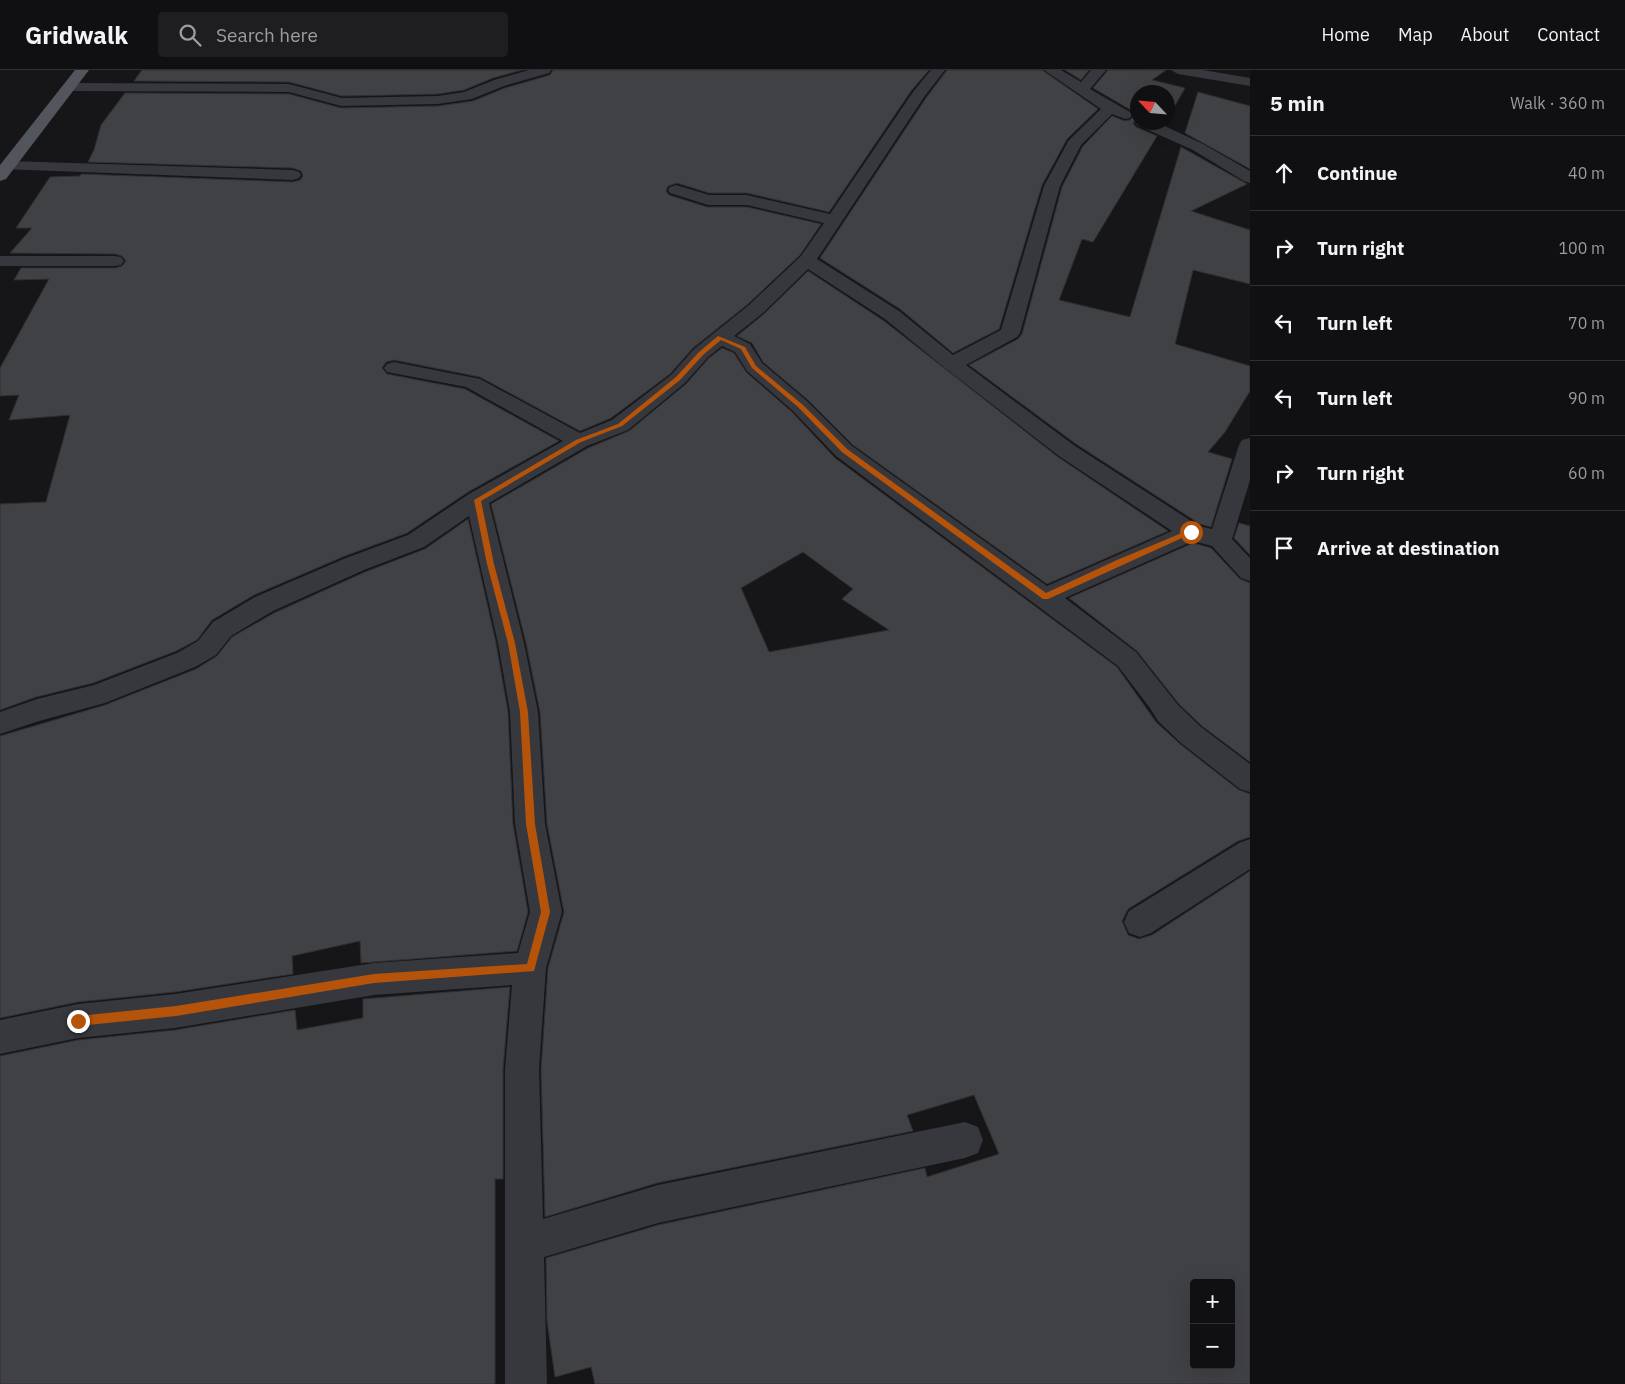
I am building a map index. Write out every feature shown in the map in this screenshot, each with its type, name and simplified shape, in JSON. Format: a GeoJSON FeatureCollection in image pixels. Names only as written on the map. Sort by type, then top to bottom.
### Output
{"type":"FeatureCollection","features":[{"type":"Feature","properties":{"kind":"main road"},"geometry":{"type":"LineString","coordinates":[[4,171],[82,70]]}},
{"type":"Feature","properties":{"kind":"street"},"geometry":{"type":"LineString","coordinates":[[70,87],[289,88],[322,95],[340,102],[438,100],[467,96],[499,83],[544,70]]}},
{"type":"Feature","properties":{"kind":"street"},"geometry":{"type":"LineString","coordinates":[[0,724],[37,710],[105,691],[186,660],[207,648],[222,629],[264,604],[355,564],[416,541],[477,500],[579,441],[620,425],[678,379],[702,353],[756,309],[807,260],[918,95],[938,70]]}},
{"type":"Feature","properties":{"kind":"street"},"geometry":{"type":"LineString","coordinates":[[1050,70],[1083,88],[1109,108],[1130,117]]}},
{"type":"Feature","properties":{"kind":"street"},"geometry":{"type":"LineString","coordinates":[[1083,88],[1099,70]]}},
{"type":"Feature","properties":{"kind":"street"},"geometry":{"type":"LineString","coordinates":[[1178,70],[1250,82]]}},
{"type":"Feature","properties":{"kind":"street"},"geometry":{"type":"LineString","coordinates":[[952,364],[1010,334],[1052,186],[1074,143],[1109,108]]}},
{"type":"Feature","properties":{"kind":"street"},"geometry":{"type":"LineString","coordinates":[[1160,130],[1198,147],[1250,178]]}},
{"type":"Feature","properties":{"kind":"street"},"geometry":{"type":"LineString","coordinates":[[4,171],[293,175]]}},
{"type":"Feature","properties":{"kind":"street"},"geometry":{"type":"LineString","coordinates":[[676,190],[708,200],[747,200],[834,220]]}},
{"type":"Feature","properties":{"kind":"street"},"geometry":{"type":"LineString","coordinates":[[807,260],[892,315],[952,364],[1068,451],[1191,532],[1220,540],[1250,572]]}},
{"type":"Feature","properties":{"kind":"street"},"geometry":{"type":"LineString","coordinates":[[0,261],[115,261]]}},
{"type":"Feature","properties":{"kind":"street"},"geometry":{"type":"LineString","coordinates":[[720,338],[743,348],[754,367],[800,406],[844,451],[1046,597],[1127,659],[1168,713],[1191,736],[1250,780]]}},
{"type":"Feature","properties":{"kind":"street"},"geometry":{"type":"LineString","coordinates":[[394,368],[457,378],[472,383],[579,441]]}},
{"type":"Feature","properties":{"kind":"street"},"geometry":{"type":"LineString","coordinates":[[1220,540],[1250,445]]}},
{"type":"Feature","properties":{"kind":"street"},"geometry":{"type":"LineString","coordinates":[[477,500],[491,564],[512,643],[524,712],[530,824],[546,912],[530,968],[522,1069],[526,1384]]}},
{"type":"Feature","properties":{"kind":"street"},"geometry":{"type":"LineString","coordinates":[[1046,597],[1120,562],[1191,532]]}},
{"type":"Feature","properties":{"kind":"street"},"geometry":{"type":"LineString","coordinates":[[1140,922],[1250,853]]}},
{"type":"Feature","properties":{"kind":"street"},"geometry":{"type":"LineString","coordinates":[[0,1037],[78,1021],[176,1011],[374,979],[530,968]]}},
{"type":"Feature","properties":{"kind":"street"},"geometry":{"type":"LineString","coordinates":[[523,1244],[658,1204],[965,1140]]}},
{"type":"Feature","properties":{"kind":"building"},"geometry":{"type":"Polygon","coordinates":[[[142,70],[522,70],[493,78],[464,90],[438,94],[342,96],[289,82],[134,81],[142,70]]]}},
{"type":"Feature","properties":{"kind":"building"},"geometry":{"type":"Polygon","coordinates":[[[553,70],[929,70],[911,91],[829,212],[747,193],[709,193],[677,183],[668,186],[666,191],[669,195],[707,207],[747,207],[821,224],[800,255],[748,304],[693,348],[670,374],[611,418],[580,431],[480,377],[394,360],[386,362],[382,368],[387,374],[465,389],[559,441],[468,492],[407,533],[345,556],[254,595],[212,620],[197,640],[176,651],[93,683],[36,697],[0,710],[0,504],[46,502],[70,415],[9,420],[19,395],[0,396],[0,368],[49,279],[14,280],[21,268],[115,268],[122,266],[126,261],[122,256],[115,254],[10,253],[32,228],[16,228],[50,177],[80,176],[81,174],[293,182],[300,180],[303,176],[301,171],[293,168],[88,162],[94,150],[101,125],[125,93],[289,94],[341,108],[438,106],[473,101],[505,88],[550,75],[553,70]]]}},
{"type":"Feature","properties":{"kind":"building"},"geometry":{"type":"Polygon","coordinates":[[[947,70],[1042,70],[1098,109],[1067,139],[1042,185],[999,329],[953,353],[900,309],[820,258],[926,98],[947,70]]]}},
{"type":"Feature","properties":{"kind":"building"},"geometry":{"type":"Polygon","coordinates":[[[1065,70],[1089,70],[1081,80],[1065,70]]]}},
{"type":"Feature","properties":{"kind":"building"},"geometry":{"type":"Polygon","coordinates":[[[1108,70],[1166,70],[1152,80],[1173,85],[1130,85],[1130,109],[1093,88],[1108,70]]]}},
{"type":"Feature","properties":{"kind":"building"},"geometry":{"type":"Polygon","coordinates":[[[1175,86],[1185,88],[1175,106],[1175,86]]]}},
{"type":"Feature","properties":{"kind":"building"},"geometry":{"type":"Polygon","coordinates":[[[1198,92],[1250,106],[1250,169],[1185,133],[1198,92]]]}},
{"type":"Feature","properties":{"kind":"building"},"geometry":{"type":"Polygon","coordinates":[[[1112,116],[1125,121],[1130,120],[1130,130],[1143,130],[1157,136],[1093,242],[1082,239],[1059,300],[1130,317],[1181,147],[1247,184],[1191,211],[1250,230],[1250,284],[1193,270],[1175,344],[1250,366],[1250,391],[1225,432],[1208,452],[1232,459],[1211,527],[1200,524],[1076,444],[969,365],[1018,339],[1022,334],[1062,187],[1083,146],[1112,116]]]}},
{"type":"Feature","properties":{"kind":"building"},"geometry":{"type":"Polygon","coordinates":[[[808,271],[884,321],[1058,457],[1168,531],[1047,584],[853,445],[808,400],[763,362],[752,343],[737,336],[764,314],[808,271]]]}},
{"type":"Feature","properties":{"kind":"building"},"geometry":{"type":"Polygon","coordinates":[[[722,348],[734,353],[746,372],[792,412],[835,458],[1117,667],[1156,722],[1180,744],[1239,790],[1250,794],[1250,837],[1238,841],[1128,909],[1122,921],[1128,935],[1139,939],[1152,935],[1250,871],[1250,1384],[595,1384],[591,1367],[555,1377],[547,1321],[546,1258],[658,1225],[925,1168],[927,1177],[999,1154],[974,1095],[907,1115],[913,1131],[657,1183],[545,1217],[541,1069],[548,968],[564,912],[547,824],[540,712],[526,643],[491,504],[588,448],[629,431],[686,384],[709,358],[722,348]],[[803,552],[741,588],[769,652],[889,630],[842,599],[853,589],[803,552]]]}},
{"type":"Feature","properties":{"kind":"building"},"geometry":{"type":"Polygon","coordinates":[[[468,519],[496,643],[508,712],[513,824],[528,912],[517,951],[361,963],[360,941],[292,956],[293,974],[175,992],[78,1002],[0,1018],[0,736],[105,705],[196,669],[217,656],[232,637],[274,613],[365,572],[425,549],[468,519]]]}},
{"type":"Feature","properties":{"kind":"building"},"geometry":{"type":"Polygon","coordinates":[[[1239,523],[1250,526],[1250,555],[1234,538],[1239,523]]]}},
{"type":"Feature","properties":{"kind":"building"},"geometry":{"type":"Polygon","coordinates":[[[1193,543],[1211,548],[1240,579],[1250,583],[1250,762],[1202,726],[1179,704],[1137,651],[1069,598],[1193,543]]]}},
{"type":"Feature","properties":{"kind":"building"},"geometry":{"type":"Polygon","coordinates":[[[510,987],[503,1069],[503,1179],[495,1179],[495,1384],[0,1384],[0,1056],[78,1040],[175,1030],[295,1010],[297,1030],[363,1018],[363,999],[510,987]]]}},
{"type":"Feature","properties":{"kind":"route"},"geometry":{"type":"LineString","coordinates":[[78,1021],[176,1011],[374,979],[530,968],[546,912],[530,824],[524,712],[512,643],[491,564],[477,500],[579,441],[620,425],[678,379],[702,353],[720,338],[743,348],[754,367],[800,406],[844,451],[1046,597],[1120,562],[1191,532]]}}]}
